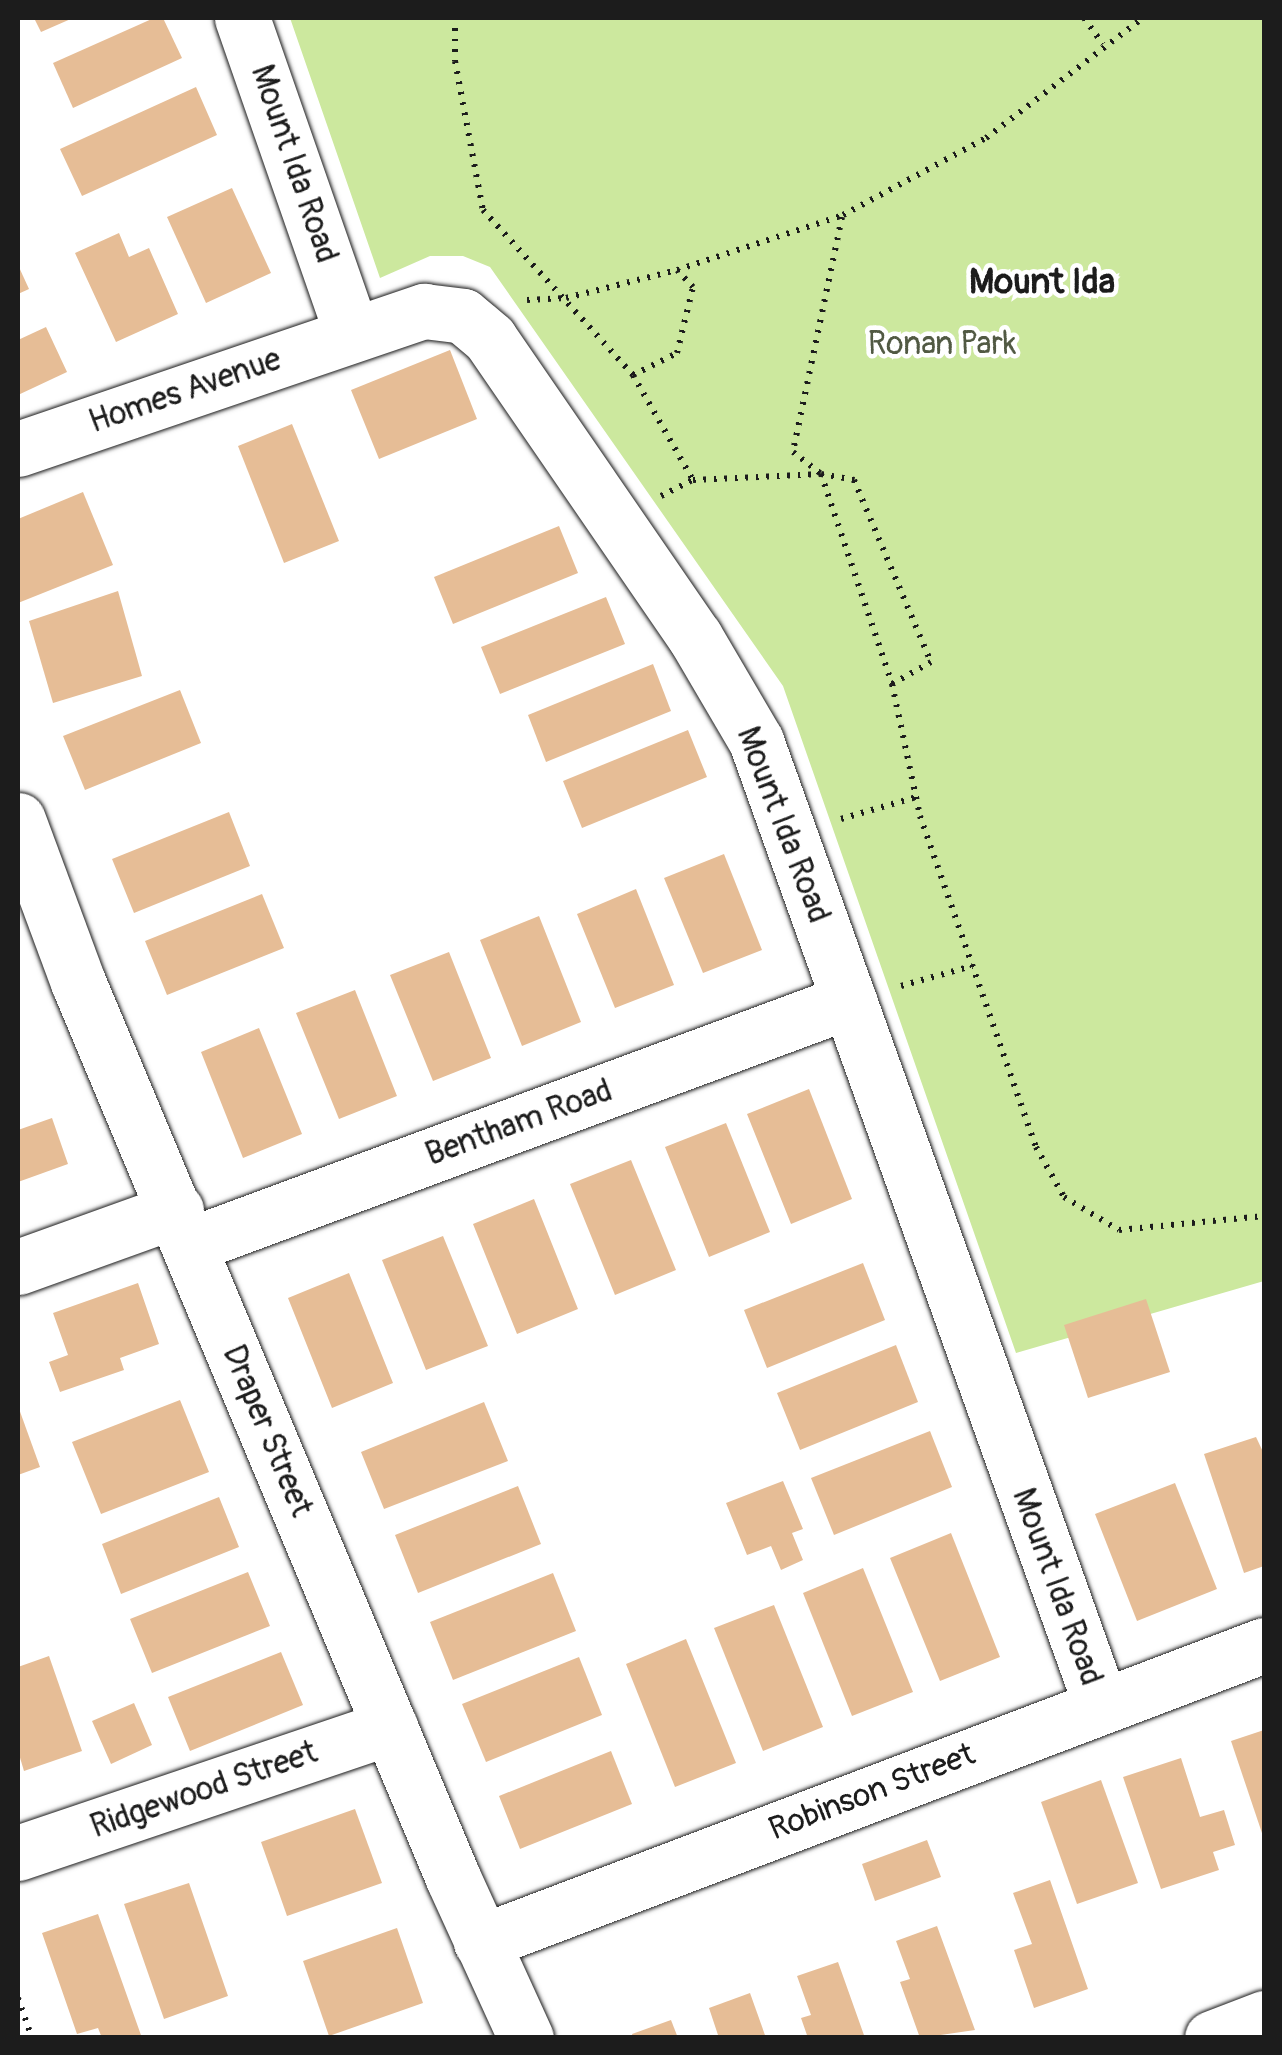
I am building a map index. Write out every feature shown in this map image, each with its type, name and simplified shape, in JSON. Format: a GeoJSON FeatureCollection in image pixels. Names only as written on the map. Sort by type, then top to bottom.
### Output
{"type":"FeatureCollection","features":[{"type":"Feature","properties":{"kind":"street","name":"Mount Ida Road"},"geometry":{"type":"LineString","coordinates":[[242,18],[352,334],[424,311],[463,316],[490,339],[695,636],[756,741],[1100,1704]]}},
{"type":"Feature","properties":{"kind":"street","name":"Homes Avenue"},"geometry":{"type":"LineString","coordinates":[[18,449],[352,334]]}},
{"type":"Feature","properties":{"kind":"street","name":"Draper Street"},"geometry":{"type":"LineString","coordinates":[[18,820],[390,1727],[526,2038]]}},
{"type":"Feature","properties":{"kind":"street","name":"Bentham Road"},"geometry":{"type":"LineString","coordinates":[[18,1267],[183,1227],[848,1001]]}},
{"type":"Feature","properties":{"kind":"street","name":"Robinson Street"},"geometry":{"type":"LineString","coordinates":[[481,1942],[1264,1645]]}},
{"type":"Feature","properties":{"kind":"street","name":"Ridgewood Street"},"geometry":{"type":"LineString","coordinates":[[18,1853],[390,1727]]}},
{"type":"Feature","properties":{"kind":"street"},"geometry":{"type":"LineString","coordinates":[[1212,2038],[1264,2018]]}},
{"type":"Feature","properties":{"kind":"path"},"geometry":{"type":"LineString","coordinates":[[455,18],[455,61],[483,210],[632,375],[693,480],[821,474],[854,480],[931,662],[892,684]]}},
{"type":"Feature","properties":{"kind":"path"},"geometry":{"type":"LineString","coordinates":[[1084,18],[1102,44]]}},
{"type":"Feature","properties":{"kind":"path"},"geometry":{"type":"LineString","coordinates":[[566,298],[677,270],[843,216],[986,138],[1102,44],[1143,18]]}},
{"type":"Feature","properties":{"kind":"path"},"geometry":{"type":"LineString","coordinates":[[843,216],[793,452],[821,474],[892,684],[916,797],[1036,1147],[1064,1196],[1119,1230],[1264,1216]]}},
{"type":"Feature","properties":{"kind":"path"},"geometry":{"type":"LineString","coordinates":[[632,375],[677,354],[693,286],[677,270]]}},
{"type":"Feature","properties":{"kind":"path"},"geometry":{"type":"LineString","coordinates":[[788,834],[916,797]]}},
{"type":"Feature","properties":{"kind":"path"},"geometry":{"type":"LineString","coordinates":[[848,1001],[972,966]]}},
{"type":"Feature","properties":{"kind":"path"},"geometry":{"type":"LineString","coordinates":[[18,1998],[32,2038]]}},
{"type":"Feature","properties":{"kind":"green space","name":"Ronan Park"},"geometry":{"type":"Polygon","coordinates":[[[290,18],[1264,18],[1264,1281],[1016,1353],[783,686],[490,267],[463,256],[430,256],[380,278],[290,18]]]}},
{"type":"Feature","properties":{"kind":"building"},"geometry":{"type":"Polygon","coordinates":[[[34,18],[73,18],[41,32],[34,18]]]}},
{"type":"Feature","properties":{"kind":"building"},"geometry":{"type":"Polygon","coordinates":[[[154,18],[163,18],[182,58],[73,108],[53,63],[154,18]]]}},
{"type":"Feature","properties":{"kind":"building"},"geometry":{"type":"Polygon","coordinates":[[[196,87],[217,135],[82,196],[60,149],[196,87]]]}},
{"type":"Feature","properties":{"kind":"building"},"geometry":{"type":"Polygon","coordinates":[[[232,188],[271,273],[206,303],[167,217],[232,188]]]}},
{"type":"Feature","properties":{"kind":"building"},"geometry":{"type":"Polygon","coordinates":[[[119,233],[129,257],[149,248],[178,314],[116,342],[75,253],[119,233]]]}},
{"type":"Feature","properties":{"kind":"building"},"geometry":{"type":"Polygon","coordinates":[[[18,265],[29,289],[18,294],[18,265]]]}},
{"type":"Feature","properties":{"kind":"building"},"geometry":{"type":"Polygon","coordinates":[[[46,327],[67,372],[18,395],[18,340],[46,327]]]}},
{"type":"Feature","properties":{"kind":"building"},"geometry":{"type":"Polygon","coordinates":[[[450,350],[477,419],[379,459],[351,390],[450,350]]]}},
{"type":"Feature","properties":{"kind":"building"},"geometry":{"type":"Polygon","coordinates":[[[292,424],[339,541],[284,563],[238,446],[292,424]]]}},
{"type":"Feature","properties":{"kind":"building"},"geometry":{"type":"Polygon","coordinates":[[[83,492],[113,565],[18,603],[18,519],[83,492]]]}},
{"type":"Feature","properties":{"kind":"building"},"geometry":{"type":"Polygon","coordinates":[[[559,526],[578,573],[453,624],[434,577],[559,526]]]}},
{"type":"Feature","properties":{"kind":"building"},"geometry":{"type":"Polygon","coordinates":[[[118,591],[142,676],[53,703],[29,621],[118,591]]]}},
{"type":"Feature","properties":{"kind":"building"},"geometry":{"type":"Polygon","coordinates":[[[606,597],[625,644],[500,694],[481,647],[606,597]]]}},
{"type":"Feature","properties":{"kind":"building"},"geometry":{"type":"Polygon","coordinates":[[[653,664],[671,711],[546,762],[528,715],[653,664]]]}},
{"type":"Feature","properties":{"kind":"building"},"geometry":{"type":"Polygon","coordinates":[[[180,690],[201,743],[85,790],[63,736],[180,690]]]}},
{"type":"Feature","properties":{"kind":"building"},"geometry":{"type":"Polygon","coordinates":[[[688,730],[707,777],[582,828],[563,781],[688,730]]]}},
{"type":"Feature","properties":{"kind":"building"},"geometry":{"type":"Polygon","coordinates":[[[229,812],[250,866],[134,913],[112,859],[229,812]]]}},
{"type":"Feature","properties":{"kind":"building"},"geometry":{"type":"Polygon","coordinates":[[[724,854],[762,950],[703,973],[664,878],[724,854]]]}},
{"type":"Feature","properties":{"kind":"building"},"geometry":{"type":"Polygon","coordinates":[[[636,889],[674,985],[615,1008],[577,914],[636,889]]]}},
{"type":"Feature","properties":{"kind":"building"},"geometry":{"type":"Polygon","coordinates":[[[262,894],[284,948],[167,995],[145,941],[262,894]]]}},
{"type":"Feature","properties":{"kind":"building"},"geometry":{"type":"Polygon","coordinates":[[[539,916],[581,1022],[522,1046],[480,940],[539,916]]]}},
{"type":"Feature","properties":{"kind":"building"},"geometry":{"type":"Polygon","coordinates":[[[449,952],[491,1058],[433,1081],[390,975],[449,952]]]}},
{"type":"Feature","properties":{"kind":"building"},"geometry":{"type":"Polygon","coordinates":[[[355,990],[397,1096],[339,1119],[296,1013],[355,990]]]}},
{"type":"Feature","properties":{"kind":"building"},"geometry":{"type":"Polygon","coordinates":[[[259,1028],[302,1134],[243,1158],[201,1052],[259,1028]]]}},
{"type":"Feature","properties":{"kind":"building"},"geometry":{"type":"Polygon","coordinates":[[[809,1089],[852,1199],[791,1224],[747,1114],[809,1089]]]}},
{"type":"Feature","properties":{"kind":"building"},"geometry":{"type":"Polygon","coordinates":[[[52,1118],[68,1164],[18,1182],[18,1130],[52,1118]]]}},
{"type":"Feature","properties":{"kind":"building"},"geometry":{"type":"Polygon","coordinates":[[[726,1123],[770,1232],[709,1257],[665,1147],[726,1123]]]}},
{"type":"Feature","properties":{"kind":"building"},"geometry":{"type":"Polygon","coordinates":[[[631,1160],[676,1270],[615,1295],[570,1184],[631,1160]]]}},
{"type":"Feature","properties":{"kind":"building"},"geometry":{"type":"Polygon","coordinates":[[[534,1199],[578,1309],[517,1334],[473,1224],[534,1199]]]}},
{"type":"Feature","properties":{"kind":"building"},"geometry":{"type":"Polygon","coordinates":[[[443,1236],[488,1346],[426,1370],[382,1260],[443,1236]]]}},
{"type":"Feature","properties":{"kind":"building"},"geometry":{"type":"Polygon","coordinates":[[[863,1263],[885,1320],[767,1368],[744,1310],[863,1263]]]}},
{"type":"Feature","properties":{"kind":"building"},"geometry":{"type":"Polygon","coordinates":[[[349,1273],[393,1383],[332,1408],[288,1298],[349,1273]]]}},
{"type":"Feature","properties":{"kind":"building"},"geometry":{"type":"Polygon","coordinates":[[[138,1283],[159,1344],[120,1358],[124,1370],[60,1392],[49,1362],[68,1355],[53,1313],[138,1283]]]}},
{"type":"Feature","properties":{"kind":"building"},"geometry":{"type":"Polygon","coordinates":[[[1146,1299],[1170,1372],[1088,1398],[1064,1325],[1146,1299]]]}},
{"type":"Feature","properties":{"kind":"building"},"geometry":{"type":"Polygon","coordinates":[[[896,1345],[918,1402],[800,1450],[777,1393],[896,1345]]]}},
{"type":"Feature","properties":{"kind":"building"},"geometry":{"type":"Polygon","coordinates":[[[180,1400],[209,1472],[101,1514],[72,1442],[180,1400]]]}},
{"type":"Feature","properties":{"kind":"building"},"geometry":{"type":"Polygon","coordinates":[[[484,1402],[508,1461],[384,1509],[361,1452],[484,1402]]]}},
{"type":"Feature","properties":{"kind":"building"},"geometry":{"type":"Polygon","coordinates":[[[18,1406],[40,1467],[18,1475],[18,1406]]]}},
{"type":"Feature","properties":{"kind":"building"},"geometry":{"type":"Polygon","coordinates":[[[930,1431],[952,1487],[834,1535],[811,1478],[930,1431]]]}},
{"type":"Feature","properties":{"kind":"building"},"geometry":{"type":"Polygon","coordinates":[[[1256,1437],[1264,1454],[1264,1566],[1244,1573],[1204,1454],[1256,1437]]]}},
{"type":"Feature","properties":{"kind":"building"},"geometry":{"type":"Polygon","coordinates":[[[783,1481],[803,1529],[792,1533],[803,1560],[781,1570],[771,1546],[747,1555],[726,1503],[783,1481]]]}},
{"type":"Feature","properties":{"kind":"building"},"geometry":{"type":"Polygon","coordinates":[[[1175,1483],[1217,1589],[1137,1621],[1095,1514],[1175,1483]]]}},
{"type":"Feature","properties":{"kind":"building"},"geometry":{"type":"Polygon","coordinates":[[[518,1486],[541,1544],[418,1593],[395,1535],[518,1486]]]}},
{"type":"Feature","properties":{"kind":"building"},"geometry":{"type":"Polygon","coordinates":[[[219,1497],[239,1547],[121,1594],[102,1544],[219,1497]]]}},
{"type":"Feature","properties":{"kind":"building"},"geometry":{"type":"Polygon","coordinates":[[[951,1533],[1000,1657],[940,1681],[890,1558],[951,1533]]]}},
{"type":"Feature","properties":{"kind":"building"},"geometry":{"type":"Polygon","coordinates":[[[863,1568],[913,1692],[852,1716],[803,1593],[863,1568]]]}},
{"type":"Feature","properties":{"kind":"building"},"geometry":{"type":"Polygon","coordinates":[[[248,1572],[270,1626],[152,1673],[130,1619],[248,1572]]]}},
{"type":"Feature","properties":{"kind":"building"},"geometry":{"type":"Polygon","coordinates":[[[553,1573],[576,1631],[453,1680],[430,1622],[553,1573]]]}},
{"type":"Feature","properties":{"kind":"building"},"geometry":{"type":"Polygon","coordinates":[[[774,1605],[823,1727],[763,1751],[714,1628],[774,1605]]]}},
{"type":"Feature","properties":{"kind":"building"},"geometry":{"type":"Polygon","coordinates":[[[686,1639],[736,1763],[675,1787],[626,1664],[686,1639]]]}},
{"type":"Feature","properties":{"kind":"building"},"geometry":{"type":"Polygon","coordinates":[[[281,1652],[303,1705],[190,1751],[168,1697],[281,1652]]]}},
{"type":"Feature","properties":{"kind":"building"},"geometry":{"type":"Polygon","coordinates":[[[49,1656],[82,1751],[24,1771],[18,1751],[18,1667],[49,1656]]]}},
{"type":"Feature","properties":{"kind":"building"},"geometry":{"type":"Polygon","coordinates":[[[579,1657],[602,1715],[486,1762],[462,1704],[579,1657]]]}},
{"type":"Feature","properties":{"kind":"building"},"geometry":{"type":"Polygon","coordinates":[[[134,1703],[152,1745],[111,1764],[92,1721],[134,1703]]]}},
{"type":"Feature","properties":{"kind":"building"},"geometry":{"type":"Polygon","coordinates":[[[1264,1730],[1264,1839],[1231,1741],[1264,1730]]]}},
{"type":"Feature","properties":{"kind":"building"},"geometry":{"type":"Polygon","coordinates":[[[611,1751],[632,1804],[520,1849],[499,1796],[611,1751]]]}},
{"type":"Feature","properties":{"kind":"building"},"geometry":{"type":"Polygon","coordinates":[[[1181,1758],[1200,1817],[1224,1810],[1235,1845],[1213,1852],[1219,1870],[1161,1889],[1123,1777],[1181,1758]]]}},
{"type":"Feature","properties":{"kind":"building"},"geometry":{"type":"Polygon","coordinates":[[[1101,1780],[1138,1883],[1077,1904],[1041,1802],[1101,1780]]]}},
{"type":"Feature","properties":{"kind":"building"},"geometry":{"type":"Polygon","coordinates":[[[355,1809],[382,1883],[287,1916],[261,1842],[355,1809]]]}},
{"type":"Feature","properties":{"kind":"building"},"geometry":{"type":"Polygon","coordinates":[[[927,1840],[941,1877],[875,1901],[862,1864],[927,1840]]]}},
{"type":"Feature","properties":{"kind":"building"},"geometry":{"type":"Polygon","coordinates":[[[1050,1880],[1088,1989],[1034,2008],[1014,1950],[1032,1944],[1013,1893],[1050,1880]]]}},
{"type":"Feature","properties":{"kind":"building"},"geometry":{"type":"Polygon","coordinates":[[[189,1883],[228,1996],[164,2019],[124,1904],[189,1883]]]}},
{"type":"Feature","properties":{"kind":"building"},"geometry":{"type":"Polygon","coordinates":[[[98,1914],[142,2038],[102,2038],[98,2028],[77,2034],[42,1933],[98,1914]]]}},
{"type":"Feature","properties":{"kind":"building"},"geometry":{"type":"Polygon","coordinates":[[[937,1926],[975,2030],[920,2038],[900,1982],[910,1979],[896,1941],[937,1926]]]}},
{"type":"Feature","properties":{"kind":"building"},"geometry":{"type":"Polygon","coordinates":[[[397,1928],[423,2003],[329,2036],[303,1961],[397,1928]]]}},
{"type":"Feature","properties":{"kind":"building"},"geometry":{"type":"Polygon","coordinates":[[[838,1962],[865,2038],[808,2038],[801,2018],[811,2015],[797,1976],[838,1962]]]}},
{"type":"Feature","properties":{"kind":"building"},"geometry":{"type":"Polygon","coordinates":[[[750,1993],[766,2038],[719,2038],[709,2008],[750,1993]]]}},
{"type":"Feature","properties":{"kind":"building"},"geometry":{"type":"Polygon","coordinates":[[[671,2020],[678,2038],[633,2038],[632,2034],[671,2020]]]}},
{"type":"Feature","properties":{"kind":"district","name":"Mount Ida"},"geometry":{"type":"Point","coordinates":[1042,282]}}]}
